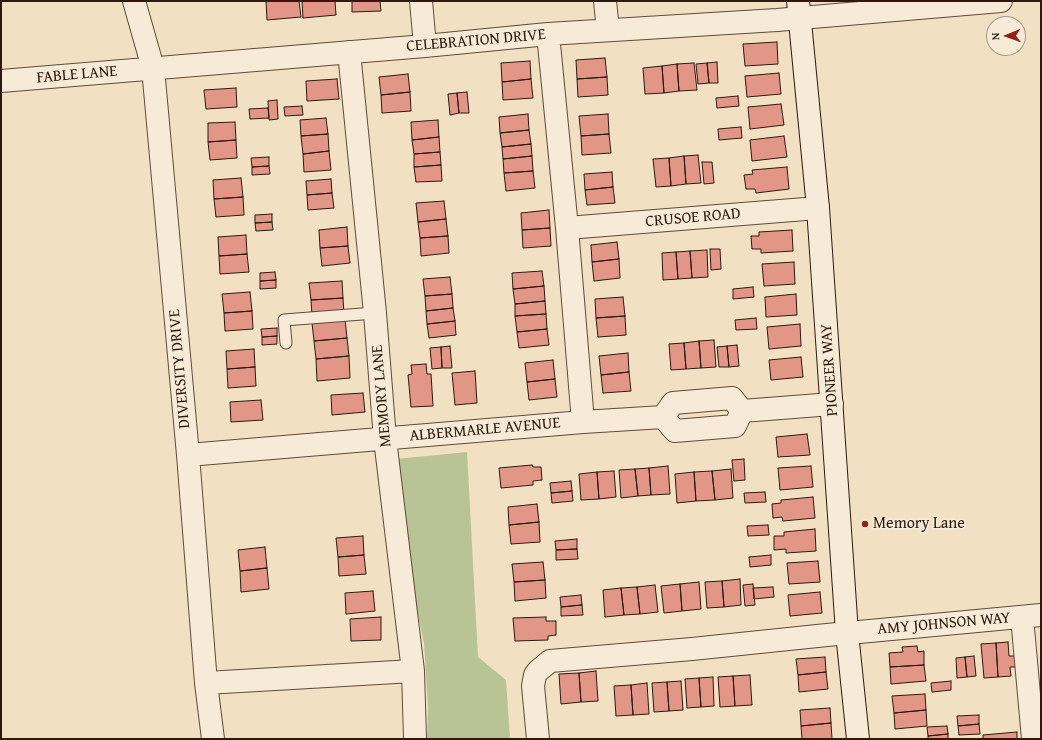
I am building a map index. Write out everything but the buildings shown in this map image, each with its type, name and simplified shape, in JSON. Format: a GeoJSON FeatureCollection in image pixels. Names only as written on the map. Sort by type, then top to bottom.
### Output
{"type":"FeatureCollection","features":[{"type":"Feature","properties":{"kind":"street","name":"DIVERSITY DRIVE"},"geometry":{"type":"LineString","coordinates":[[134,1],[153,68],[188,454],[206,683],[213,739]]}},
{"type":"Feature","properties":{"kind":"street"},"geometry":{"type":"LineString","coordinates":[[421,1],[425,46]]}},
{"type":"Feature","properties":{"kind":"street"},"geometry":{"type":"LineString","coordinates":[[605,1],[608,30]]}},
{"type":"Feature","properties":{"kind":"street","name":"CELEBRATION DRIVE"},"geometry":{"type":"LineString","coordinates":[[153,68],[608,30],[799,10],[1001,1]]}},
{"type":"Feature","properties":{"kind":"street","name":"PIONEER WAY"},"geometry":{"type":"LineString","coordinates":[[799,10],[818,208],[847,633],[858,739]]}},
{"type":"Feature","properties":{"kind":"street"},"geometry":{"type":"LineString","coordinates":[[548,34],[567,228],[583,422]]}},
{"type":"Feature","properties":{"kind":"street","name":"MEMORY LANE"},"geometry":{"type":"LineString","coordinates":[[349,52],[375,313],[385,439],[413,671],[414,739]]}},
{"type":"Feature","properties":{"kind":"street","name":"FABLE LANE"},"geometry":{"type":"LineString","coordinates":[[1,81],[153,68]]}},
{"type":"Feature","properties":{"kind":"street","name":"CRUSOE ROAD"},"geometry":{"type":"LineString","coordinates":[[567,228],[818,208]]}},
{"type":"Feature","properties":{"kind":"street","name":"ALBERMARLE AVENUE"},"geometry":{"type":"LineString","coordinates":[[188,454],[583,422],[663,417],[673,403],[732,398],[742,411],[832,404]]}},
{"type":"Feature","properties":{"kind":"street"},"geometry":{"type":"LineString","coordinates":[[1031,616],[1033,739]]}},
{"type":"Feature","properties":{"kind":"street","name":"AMY JOHNSON WAY"},"geometry":{"type":"LineString","coordinates":[[847,633],[1031,616]]}},
{"type":"Feature","properties":{"kind":"street"},"geometry":{"type":"LineString","coordinates":[[538,739],[533,686],[535,675],[550,661],[692,649],[847,633]]}},
{"type":"Feature","properties":{"kind":"street"},"geometry":{"type":"LineString","coordinates":[[206,683],[413,671]]}},
{"type":"Feature","properties":{"kind":"lane"},"geometry":{"type":"LineString","coordinates":[[286,343],[284,320],[375,313]]}},
{"type":"Feature","properties":{"kind":"green space"},"geometry":{"type":"Polygon","coordinates":[[[467,452],[478,657],[506,680],[510,739],[427,739],[428,707],[424,643],[411,582],[396,459],[467,452]]]}},
{"type":"Feature","properties":{"kind":"place","name":"Memory Lane"},"geometry":{"type":"Point","coordinates":[865,524]}}]}
